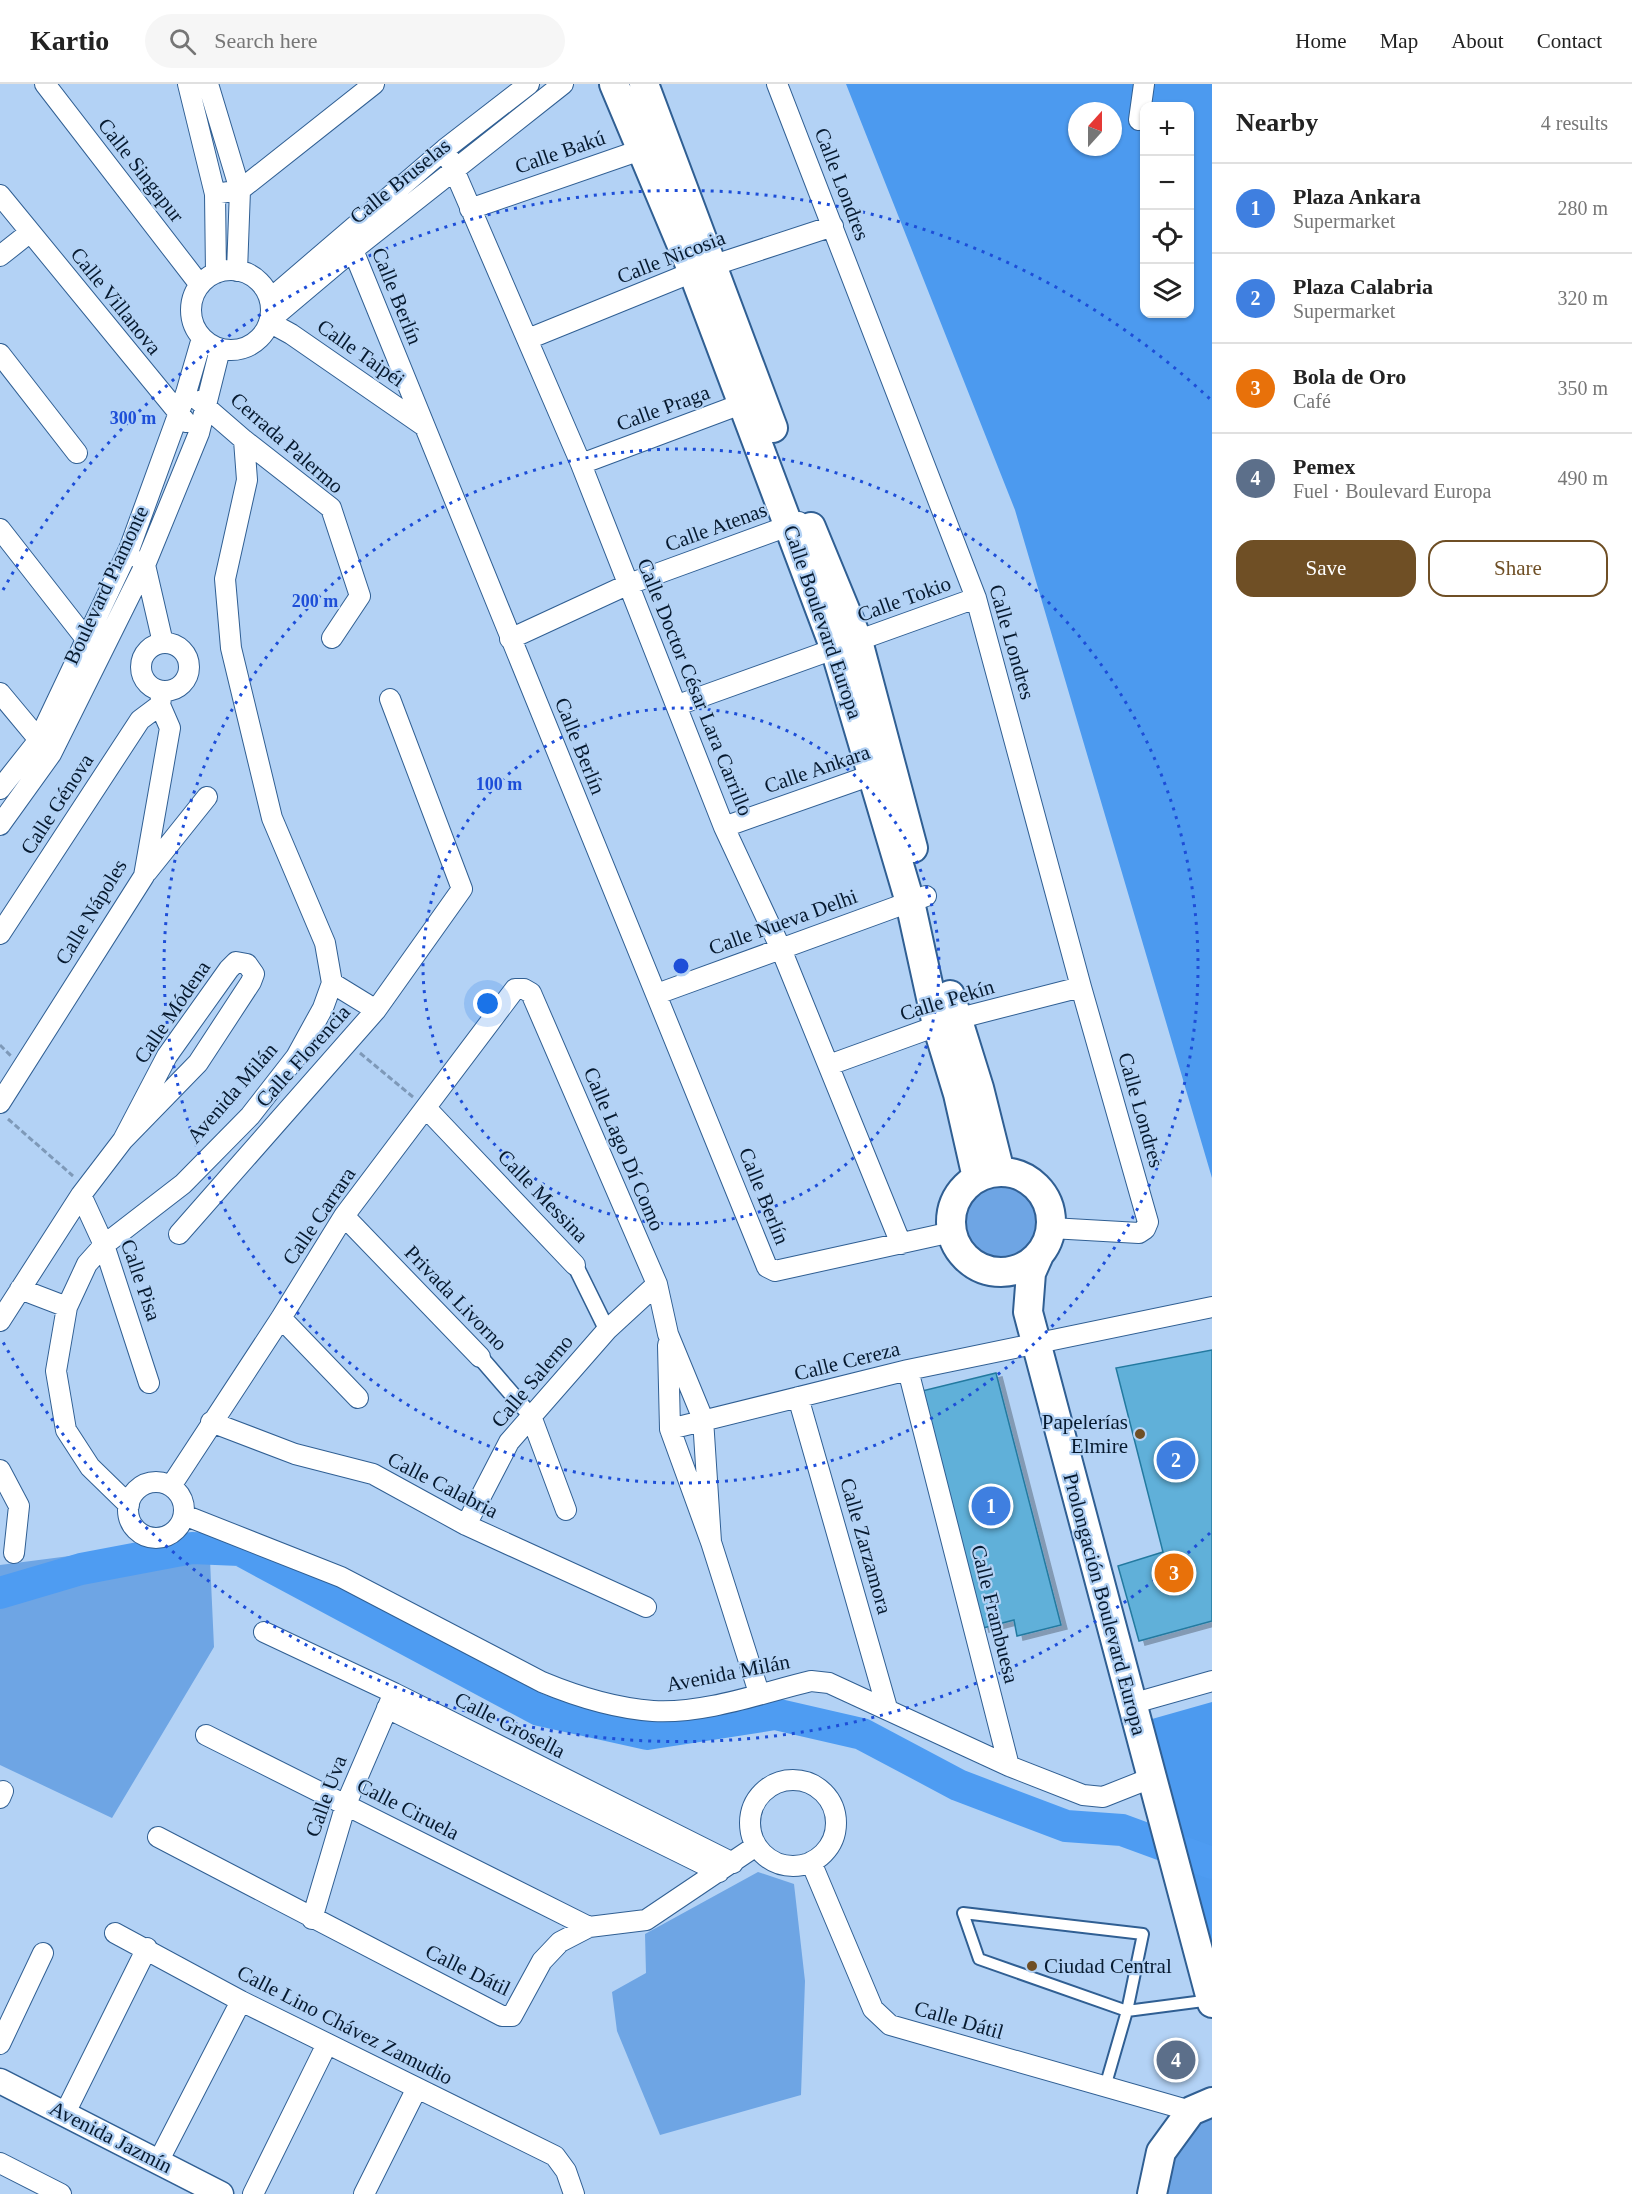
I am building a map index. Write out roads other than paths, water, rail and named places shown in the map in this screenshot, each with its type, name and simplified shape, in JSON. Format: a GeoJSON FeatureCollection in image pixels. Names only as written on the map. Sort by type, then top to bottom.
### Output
{"type":"FeatureCollection","features":[{"type":"Feature","properties":{"kind":"main road","name":"Calle Boulevard Europa"},"geometry":{"type":"LineString","coordinates":[[614,84],[654,145],[847,645],[918,899],[947,1022],[968,1091],[988,1175]]}},
{"type":"Feature","properties":{"kind":"main road","name":"Calle Boulevard Europa"},"geometry":{"type":"LineString","coordinates":[[644,84],[654,145]]}},
{"type":"Feature","properties":{"kind":"main road"},"geometry":{"type":"LineString","coordinates":[[1016,1174],[1031,1183],[1043,1195],[1050,1211],[1051,1228],[1047,1242],[1039,1255],[1021,1267],[997,1272],[981,1268],[957,1247],[952,1232],[951,1216],[964,1188],[988,1175],[1016,1174]]}},
{"type":"Feature","properties":{"kind":"main road","name":"Prolongación Boulevard Europa"},"geometry":{"type":"LineString","coordinates":[[1039,1255],[1030,1273],[1028,1312],[1212,2002]]}},
{"type":"Feature","properties":{"kind":"main road","name":"Prolongación Boulevard Europa"},"geometry":{"type":"LineString","coordinates":[[997,1272],[1028,1312]]}},
{"type":"Feature","properties":{"kind":"main road"},"geometry":{"type":"LineString","coordinates":[[1152,2194],[1161,2152],[1206,2098]]}},
{"type":"Feature","properties":{"kind":"street","name":"Calle Singapur"},"geometry":{"type":"LineString","coordinates":[[45,84],[208,279]]}},
{"type":"Feature","properties":{"kind":"street"},"geometry":{"type":"LineString","coordinates":[[188,84],[215,194],[208,279],[191,306],[191,317],[202,338],[220,349],[233,351],[246,348],[257,341],[270,321],[270,299],[257,280],[237,271],[208,279]]}},
{"type":"Feature","properties":{"kind":"street"},"geometry":{"type":"LineString","coordinates":[[208,84],[240,190],[237,271]]}},
{"type":"Feature","properties":{"kind":"street"},"geometry":{"type":"LineString","coordinates":[[215,194],[240,190],[374,84]]}},
{"type":"Feature","properties":{"kind":"street","name":"Calle Bruselas"},"geometry":{"type":"LineString","coordinates":[[270,299],[348,243],[409,193],[445,149],[529,84]]}},
{"type":"Feature","properties":{"kind":"street","name":"Calle Bruselas"},"geometry":{"type":"LineString","coordinates":[[409,193],[453,170],[563,84]]}},
{"type":"Feature","properties":{"kind":"street","name":"Calle Londres"},"geometry":{"type":"LineString","coordinates":[[777,84],[976,598],[1081,987],[1148,1222],[1145,1229],[1139,1233],[1051,1228]]}},
{"type":"Feature","properties":{"kind":"street"},"geometry":{"type":"LineString","coordinates":[[1139,120],[1144,84]]}},
{"type":"Feature","properties":{"kind":"street","name":"Calle Bakú"},"geometry":{"type":"LineString","coordinates":[[470,208],[654,145]]}},
{"type":"Feature","properties":{"kind":"street","name":"Calle Doctor César Lara Carrillo"},"geometry":{"type":"LineString","coordinates":[[445,149],[581,464],[724,826],[781,949],[901,1244]]}},
{"type":"Feature","properties":{"kind":"street","name":"Calle Villanova"},"geometry":{"type":"LineString","coordinates":[[0,195],[178,416],[199,433]]}},
{"type":"Feature","properties":{"kind":"street","name":"Calle Nicosia"},"geometry":{"type":"LineString","coordinates":[[528,339],[703,268],[833,226]]}},
{"type":"Feature","properties":{"kind":"street"},"geometry":{"type":"LineString","coordinates":[[0,256],[29,232]]}},
{"type":"Feature","properties":{"kind":"street","name":"Calle Bruselas"},"geometry":{"type":"LineString","coordinates":[[270,321],[348,243]]}},
{"type":"Feature","properties":{"kind":"street","name":"Calle Berlín"},"geometry":{"type":"LineString","coordinates":[[348,243],[657,994],[767,1268],[775,1272],[901,1244]]}},
{"type":"Feature","properties":{"kind":"street","name":"Calle Taipéi"},"geometry":{"type":"LineString","coordinates":[[270,321],[424,426]]}},
{"type":"Feature","properties":{"kind":"street","name":"Boulevard Piamonte"},"geometry":{"type":"LineString","coordinates":[[0,789],[44,747],[86,639],[130,547],[186,393],[202,338]]}},
{"type":"Feature","properties":{"kind":"street","name":"Boulevard Piamonte"},"geometry":{"type":"LineString","coordinates":[[0,825],[103,649],[145,565],[199,433],[220,349]]}},
{"type":"Feature","properties":{"kind":"street"},"geometry":{"type":"LineString","coordinates":[[0,354],[77,453]]}},
{"type":"Feature","properties":{"kind":"street","name":"Cerrada Palermo"},"geometry":{"type":"LineString","coordinates":[[186,393],[207,406],[244,440],[331,508],[360,596],[332,638]]}},
{"type":"Feature","properties":{"kind":"street","name":"Calle Praga"},"geometry":{"type":"LineString","coordinates":[[581,464],[752,400]]}},
{"type":"Feature","properties":{"kind":"street"},"geometry":{"type":"LineString","coordinates":[[244,440],[247,480],[225,579],[231,648],[272,818],[325,943],[332,983]]}},
{"type":"Feature","properties":{"kind":"street","name":"Calle Atenas"},"geometry":{"type":"LineString","coordinates":[[510,639],[629,584],[799,522]]}},
{"type":"Feature","properties":{"kind":"street"},"geometry":{"type":"LineString","coordinates":[[0,529],[86,639],[103,649]]}},
{"type":"Feature","properties":{"kind":"street"},"geometry":{"type":"LineString","coordinates":[[130,547],[145,565],[163,643],[179,647],[189,660],[188,676],[178,688],[161,698]]}},
{"type":"Feature","properties":{"kind":"street","name":"Calle Tokio"},"geometry":{"type":"LineString","coordinates":[[678,705],[976,598]]}},
{"type":"Feature","properties":{"kind":"street","name":"Calle Nápoles"},"geometry":{"type":"LineString","coordinates":[[0,1103],[144,876],[170,728],[161,698],[148,685],[141,670],[144,656],[156,645],[163,643]]}},
{"type":"Feature","properties":{"kind":"street"},"geometry":{"type":"LineString","coordinates":[[0,693],[44,747]]}},
{"type":"Feature","properties":{"kind":"street","name":"Calle Génova"},"geometry":{"type":"LineString","coordinates":[[0,934],[140,720],[161,698]]}},
{"type":"Feature","properties":{"kind":"street","name":"Calle Florencia"},"geometry":{"type":"LineString","coordinates":[[179,1234],[376,1010],[462,889],[390,699]]}},
{"type":"Feature","properties":{"kind":"street","name":"Calle Ankara"},"geometry":{"type":"LineString","coordinates":[[724,826],[882,771]]}},
{"type":"Feature","properties":{"kind":"street"},"geometry":{"type":"LineString","coordinates":[[144,876],[207,797]]}},
{"type":"Feature","properties":{"kind":"street","name":"Calle Nueva Delhi"},"geometry":{"type":"LineString","coordinates":[[657,994],[918,899]]}},
{"type":"Feature","properties":{"kind":"street","name":"Calle Módena"},"geometry":{"type":"LineString","coordinates":[[0,1321],[83,1191],[123,1140],[198,1063],[251,982],[254,974],[247,964],[236,962],[167,1056],[123,1140]]}},
{"type":"Feature","properties":{"kind":"street","name":"Calle Florencia"},"geometry":{"type":"LineString","coordinates":[[332,983],[376,1010]]}},
{"type":"Feature","properties":{"kind":"street","name":"Avenida Milán"},"geometry":{"type":"LineString","coordinates":[[129,1505],[90,1467],[66,1430],[56,1371],[68,1307],[87,1264],[104,1245],[183,1184],[250,1116],[296,1057],[323,1008],[332,983]]}},
{"type":"Feature","properties":{"kind":"street","name":"Calle Pekín"},"geometry":{"type":"LineString","coordinates":[[829,1065],[947,1022],[1081,987]]}},
{"type":"Feature","properties":{"kind":"street","name":"Calle Carrara"},"geometry":{"type":"LineString","coordinates":[[171,1486],[281,1318],[344,1216],[515,989],[524,989]]}},
{"type":"Feature","properties":{"kind":"street","name":"Calle Lago Dí Como"},"geometry":{"type":"LineString","coordinates":[[524,989],[531,993],[657,1284],[668,1334],[703,1419],[711,1542]]}},
{"type":"Feature","properties":{"kind":"street","name":"Calle Messina"},"geometry":{"type":"LineString","coordinates":[[426,1108],[575,1265],[607,1330]]}},
{"type":"Feature","properties":{"kind":"street","name":"Calle Florencia"},"geometry":{"type":"LineString","coordinates":[[250,1116],[266,1133]]}},
{"type":"Feature","properties":{"kind":"street","name":"Calle Pisa"},"geometry":{"type":"LineString","coordinates":[[83,1191],[104,1245],[149,1383]]}},
{"type":"Feature","properties":{"kind":"street","name":"Privada Livorno"},"geometry":{"type":"LineString","coordinates":[[344,1216],[480,1357],[531,1416]]}},
{"type":"Feature","properties":{"kind":"street"},"geometry":{"type":"LineString","coordinates":[[901,1244],[952,1232]]}},
{"type":"Feature","properties":{"kind":"street","name":"Calle Salerno"},"geometry":{"type":"LineString","coordinates":[[466,1525],[509,1442],[607,1330],[657,1284]]}},
{"type":"Feature","properties":{"kind":"street"},"geometry":{"type":"LineString","coordinates":[[20,1289],[68,1307]]}},
{"type":"Feature","properties":{"kind":"street","name":"Calle Cereza"},"geometry":{"type":"LineString","coordinates":[[670,1429],[908,1370],[1212,1307]]}},
{"type":"Feature","properties":{"kind":"street"},"geometry":{"type":"LineString","coordinates":[[281,1318],[358,1398]]}},
{"type":"Feature","properties":{"kind":"street","name":"Calle Lago Dí Como"},"geometry":{"type":"LineString","coordinates":[[668,1334],[670,1429],[711,1542]]}},
{"type":"Feature","properties":{"kind":"street","name":"Calle Frambuesa"},"geometry":{"type":"LineString","coordinates":[[908,1370],[1009,1766]]}},
{"type":"Feature","properties":{"kind":"street","name":"Calle Zarzamora"},"geometry":{"type":"LineString","coordinates":[[798,1397],[887,1708]]}},
{"type":"Feature","properties":{"kind":"street"},"geometry":{"type":"LineString","coordinates":[[531,1416],[566,1510]]}},
{"type":"Feature","properties":{"kind":"street","name":"Calle Calabria"},"geometry":{"type":"LineString","coordinates":[[211,1422],[295,1454],[373,1474],[466,1525],[646,1607]]}},
{"type":"Feature","properties":{"kind":"street"},"geometry":{"type":"LineString","coordinates":[[0,1470],[19,1506],[14,1552]]}},
{"type":"Feature","properties":{"kind":"street"},"geometry":{"type":"LineString","coordinates":[[162,1483],[171,1486],[182,1498],[184,1515],[181,1523],[169,1536],[151,1538],[143,1535],[130,1522],[129,1505],[132,1496],[145,1485],[162,1483]]}},
{"type":"Feature","properties":{"kind":"street","name":"Avenida Milán"},"geometry":{"type":"LineString","coordinates":[[184,1515],[341,1577],[542,1682],[576,1696],[615,1706],[655,1711],[693,1708],[811,1681],[829,1683],[1009,1766],[1083,1795],[1103,1797],[1153,1785]]}},
{"type":"Feature","properties":{"kind":"street"},"geometry":{"type":"LineString","coordinates":[[711,1542],[759,1693]]}},
{"type":"Feature","properties":{"kind":"street","name":"Calle Grosella"},"geometry":{"type":"LineString","coordinates":[[264,1632],[390,1700],[726,1868]]}},
{"type":"Feature","properties":{"kind":"street"},"geometry":{"type":"LineString","coordinates":[[1131,1704],[1212,1681]]}},
{"type":"Feature","properties":{"kind":"street","name":"Calle Uva"},"geometry":{"type":"LineString","coordinates":[[312,1919],[346,1804],[390,1700]]}},
{"type":"Feature","properties":{"kind":"street","name":"Calle Ciruela"},"geometry":{"type":"LineString","coordinates":[[206,1734],[589,1927]]}},
{"type":"Feature","properties":{"kind":"street"},"geometry":{"type":"LineString","coordinates":[[790,1780],[805,1782],[819,1788],[829,1799],[835,1813],[836,1827],[832,1842],[823,1854],[811,1862],[787,1866],[764,1855],[756,1846],[751,1832],[750,1817],[754,1803],[763,1791],[776,1783],[790,1780]]}},
{"type":"Feature","properties":{"kind":"street","name":"Calle Dátil"},"geometry":{"type":"LineString","coordinates":[[158,1837],[502,2016],[513,2016],[542,1961],[560,1942],[589,1927],[646,1920],[756,1846]]}},
{"type":"Feature","properties":{"kind":"street","name":"Calle Dátil"},"geometry":{"type":"LineString","coordinates":[[811,1862],[873,2009],[890,2025],[1105,2087],[1206,2098]]}},
{"type":"Feature","properties":{"kind":"street","name":"Calle Lino Chávez Zamudio"},"geometry":{"type":"LineString","coordinates":[[115,1933],[147,1948],[241,2001],[555,2156],[566,2171],[574,2194]]}},
{"type":"Feature","properties":{"kind":"street"},"geometry":{"type":"LineString","coordinates":[[65,2113],[147,1948]]}},
{"type":"Feature","properties":{"kind":"street"},"geometry":{"type":"LineString","coordinates":[[0,2044],[43,1953]]}},
{"type":"Feature","properties":{"kind":"street"},"geometry":{"type":"LineString","coordinates":[[158,2162],[241,2001]]}},
{"type":"Feature","properties":{"kind":"street"},"geometry":{"type":"LineString","coordinates":[[253,2194],[327,2044]]}},
{"type":"Feature","properties":{"kind":"street","name":"Avenida Jazmín"},"geometry":{"type":"LineString","coordinates":[[0,2081],[221,2194]]}},
{"type":"Feature","properties":{"kind":"street"},"geometry":{"type":"LineString","coordinates":[[364,2194],[417,2088]]}},
{"type":"Feature","properties":{"kind":"street"},"geometry":{"type":"LineString","coordinates":[[0,2163],[61,2194]]}},
{"type":"Feature","properties":{"kind":"lane"},"geometry":{"type":"LineString","coordinates":[[1105,2087],[1127,2011],[1143,1934],[963,1913],[979,1959],[1127,2011],[1212,2002]]}},
{"type":"Feature","properties":{"kind":"waterway"},"geometry":{"type":"LineString","coordinates":[[0,1593],[81,1569],[192,1548],[240,1550],[539,1710],[647,1734],[775,1714],[862,1734],[958,1785],[1066,1826],[1122,1830],[1212,1863]]}},
{"type":"Feature","properties":{"kind":"place","name":"Papelerías Elmire"},"geometry":{"type":"Point","coordinates":[1140,1434]}},
{"type":"Feature","properties":{"kind":"place","name":"Plaza Calabria"},"geometry":{"type":"Point","coordinates":[1176,1460]}},
{"type":"Feature","properties":{"kind":"place","name":"Plaza Ankara"},"geometry":{"type":"Point","coordinates":[991,1506]}},
{"type":"Feature","properties":{"kind":"place","name":"Bola de Oro"},"geometry":{"type":"Point","coordinates":[1174,1573]}},
{"type":"Feature","properties":{"kind":"place","name":"Ciudad Central"},"geometry":{"type":"Point","coordinates":[1032,1966]}},
{"type":"Feature","properties":{"kind":"place","name":"Pemex"},"geometry":{"type":"Point","coordinates":[1176,2060]}}]}
